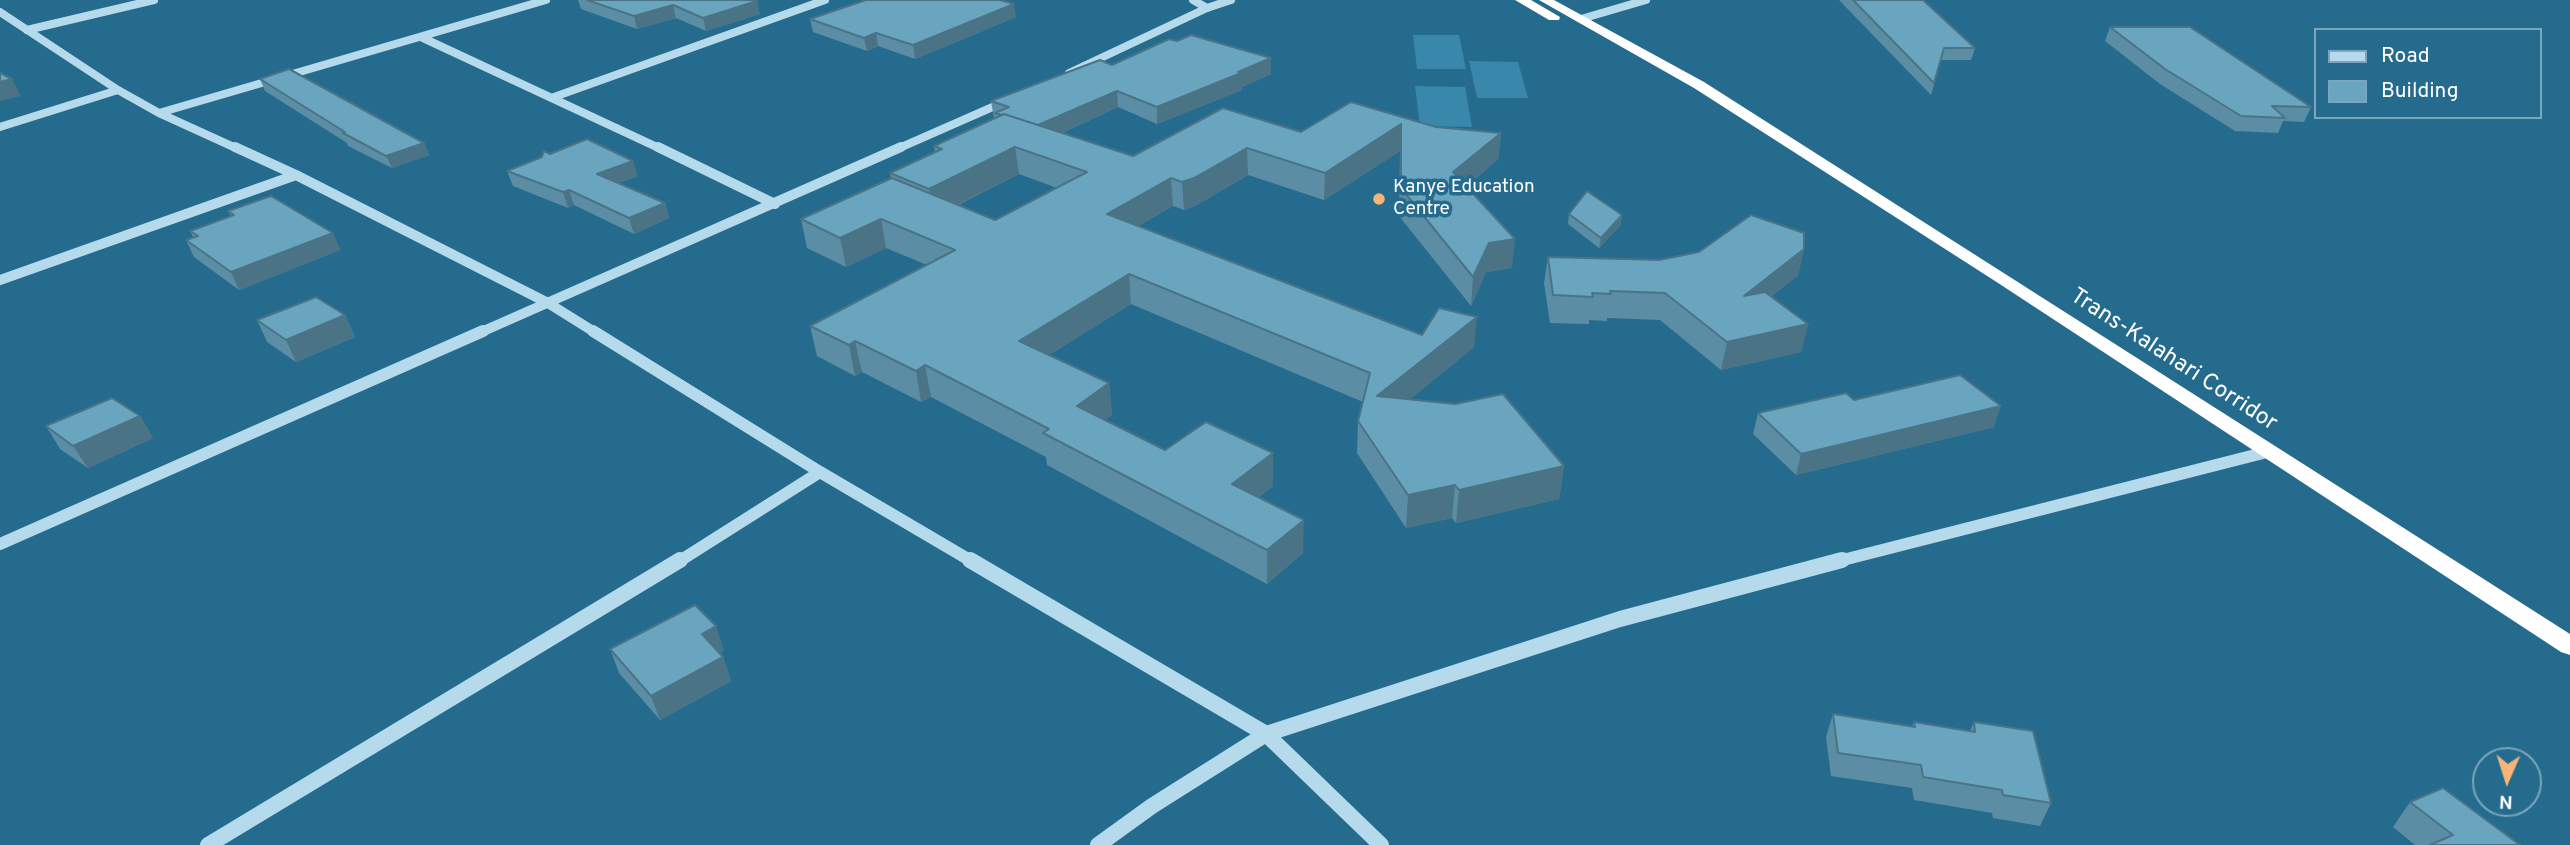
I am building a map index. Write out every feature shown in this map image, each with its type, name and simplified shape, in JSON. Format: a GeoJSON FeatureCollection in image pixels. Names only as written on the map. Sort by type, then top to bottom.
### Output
{"type":"FeatureCollection","features":[{"type":"Feature","properties":{"kind":"highway","name":"Trans-Kalahari Corridor"},"geometry":{"type":"LineString","coordinates":[[1521,0],[1692,92],[1748,118]]}},
{"type":"Feature","properties":{"kind":"highway","name":"Trans-Kalahari Corridor"},"geometry":{"type":"LineString","coordinates":[[1545,0],[1699,85],[2001,277],[2570,646]]}},
{"type":"Feature","properties":{"kind":"street"},"geometry":{"type":"LineString","coordinates":[[27,30],[154,0]]}},
{"type":"Feature","properties":{"kind":"street"},"geometry":{"type":"LineString","coordinates":[[159,113],[546,0]]}},
{"type":"Feature","properties":{"kind":"street"},"geometry":{"type":"LineString","coordinates":[[554,97],[825,0]]}},
{"type":"Feature","properties":{"kind":"street"},"geometry":{"type":"LineString","coordinates":[[1193,0],[1207,8]]}},
{"type":"Feature","properties":{"kind":"street"},"geometry":{"type":"LineString","coordinates":[[1064,75],[1207,8],[1231,0]]}},
{"type":"Feature","properties":{"kind":"street"},"geometry":{"type":"LineString","coordinates":[[1581,19],[1646,0]]}},
{"type":"Feature","properties":{"kind":"street"},"geometry":{"type":"LineString","coordinates":[[3,17],[159,113],[296,175],[548,303],[820,472],[1266,734],[1381,845]]}},
{"type":"Feature","properties":{"kind":"street"},"geometry":{"type":"LineString","coordinates":[[423,38],[554,97],[775,204]]}},
{"type":"Feature","properties":{"kind":"street"},"geometry":{"type":"LineString","coordinates":[[0,127],[118,90]]}},
{"type":"Feature","properties":{"kind":"street"},"geometry":{"type":"LineString","coordinates":[[0,544],[1014,97]]}},
{"type":"Feature","properties":{"kind":"street"},"geometry":{"type":"LineString","coordinates":[[0,280],[296,175]]}},
{"type":"Feature","properties":{"kind":"street"},"geometry":{"type":"LineString","coordinates":[[1098,845],[1152,806],[1266,734],[1620,619],[1965,527],[2267,452]]}},
{"type":"Feature","properties":{"kind":"street"},"geometry":{"type":"LineString","coordinates":[[208,845],[612,603],[820,472]]}},
{"type":"Feature","properties":{"kind":"shaded area"},"geometry":{"type":"Polygon","coordinates":[[[1413,35],[1459,35],[1466,69],[1417,69],[1413,35]]]}},
{"type":"Feature","properties":{"kind":"shaded area"},"geometry":{"type":"Polygon","coordinates":[[[1469,61],[1518,62],[1528,98],[1477,98],[1469,61]]]}},
{"type":"Feature","properties":{"kind":"shaded area"},"geometry":{"type":"Polygon","coordinates":[[[1415,86],[1465,87],[1472,127],[1420,126],[1415,86]]]}},
{"type":"Feature","properties":{"kind":"building"},"geometry":{"type":"Polygon","coordinates":[[[587,0],[757,1],[703,18],[673,5],[634,16],[587,0]]]}},
{"type":"Feature","properties":{"kind":"building"},"geometry":{"type":"Polygon","coordinates":[[[866,0],[1000,0],[1014,4],[913,45],[876,33],[864,38],[810,19],[866,0]]]}},
{"type":"Feature","properties":{"kind":"building"},"geometry":{"type":"Polygon","coordinates":[[[1853,0],[1923,0],[1975,48],[1944,48],[1934,83],[1853,0]]]}},
{"type":"Feature","properties":{"kind":"building"},"geometry":{"type":"Polygon","coordinates":[[[2110,27],[2190,27],[2311,107],[2272,106],[2285,118],[2241,116],[2165,69],[2110,27]]]}},
{"type":"Feature","properties":{"kind":"building"},"geometry":{"type":"Polygon","coordinates":[[[1191,35],[1271,58],[1157,107],[1117,91],[1038,125],[995,113],[1009,107],[991,101],[1100,60],[1112,65],[1169,39],[1177,41],[1191,35]]]}},
{"type":"Feature","properties":{"kind":"building"},"geometry":{"type":"Polygon","coordinates":[[[289,69],[424,143],[386,156],[343,133],[345,132],[260,79],[289,69]]]}},
{"type":"Feature","properties":{"kind":"building"},"geometry":{"type":"Polygon","coordinates":[[[0,73],[12,79],[0,82],[0,73]]]}},
{"type":"Feature","properties":{"kind":"building"},"geometry":{"type":"Polygon","coordinates":[[[1351,102],[1436,127],[1501,133],[1453,172],[1515,239],[1489,243],[1473,277],[1401,188],[1401,124],[1325,173],[1247,148],[1194,178],[1182,182],[1171,178],[1107,214],[1422,335],[1439,308],[1477,317],[1377,396],[1455,404],[1503,394],[1564,466],[1459,490],[1455,485],[1408,495],[1358,421],[1370,373],[1129,274],[1019,341],[1109,383],[1077,406],[1165,450],[1206,422],[1273,453],[1232,484],[1304,520],[1267,550],[1043,433],[1049,429],[925,365],[916,371],[855,341],[849,345],[810,326],[955,250],[881,219],[840,238],[801,219],[892,178],[995,220],[1087,172],[1015,147],[929,189],[890,173],[942,149],[934,146],[1004,114],[1133,156],[1223,108],[1301,132],[1351,102]]]}},
{"type":"Feature","properties":{"kind":"building"},"geometry":{"type":"Polygon","coordinates":[[[587,139],[633,161],[597,174],[665,203],[629,218],[569,190],[563,192],[507,171],[542,157],[544,151],[550,154],[587,139]]]}},
{"type":"Feature","properties":{"kind":"building"},"geometry":{"type":"Polygon","coordinates":[[[1587,191],[1622,215],[1601,238],[1569,214],[1587,191]]]}},
{"type":"Feature","properties":{"kind":"building"},"geometry":{"type":"Polygon","coordinates":[[[271,196],[333,233],[231,272],[186,240],[198,236],[190,231],[234,215],[228,211],[271,196]]]}},
{"type":"Feature","properties":{"kind":"building"},"geometry":{"type":"Polygon","coordinates":[[[1751,215],[1804,233],[1804,249],[1744,296],[1765,292],[1808,324],[1727,342],[1665,293],[1610,291],[1611,294],[1592,293],[1593,297],[1553,295],[1548,257],[1659,260],[1699,252],[1751,215]]]}},
{"type":"Feature","properties":{"kind":"building"},"geometry":{"type":"Polygon","coordinates":[[[316,297],[345,315],[286,340],[257,320],[316,297]]]}},
{"type":"Feature","properties":{"kind":"building"},"geometry":{"type":"Polygon","coordinates":[[[1960,375],[2001,406],[1801,454],[1758,413],[1846,393],[1854,400],[1960,375]]]}},
{"type":"Feature","properties":{"kind":"building"},"geometry":{"type":"Polygon","coordinates":[[[112,398],[140,416],[73,446],[46,426],[112,398]]]}},
{"type":"Feature","properties":{"kind":"building"},"geometry":{"type":"Polygon","coordinates":[[[695,605],[716,626],[702,634],[723,657],[651,696],[610,649],[695,605]]]}},
{"type":"Feature","properties":{"kind":"building"},"geometry":{"type":"Polygon","coordinates":[[[1833,714],[1915,727],[1914,722],[1975,732],[1974,722],[2033,731],[2051,803],[2003,795],[2002,790],[1923,777],[1921,765],[1838,753],[1833,714]]]}},
{"type":"Feature","properties":{"kind":"building"},"geometry":{"type":"Polygon","coordinates":[[[2443,788],[2472,809],[2472,817],[2482,817],[2520,845],[2430,845],[2453,835],[2410,802],[2443,788]]]}},
{"type":"Feature","properties":{"kind":"place","name":"Kanye Education Centre"},"geometry":{"type":"Point","coordinates":[1379,199]}}]}
